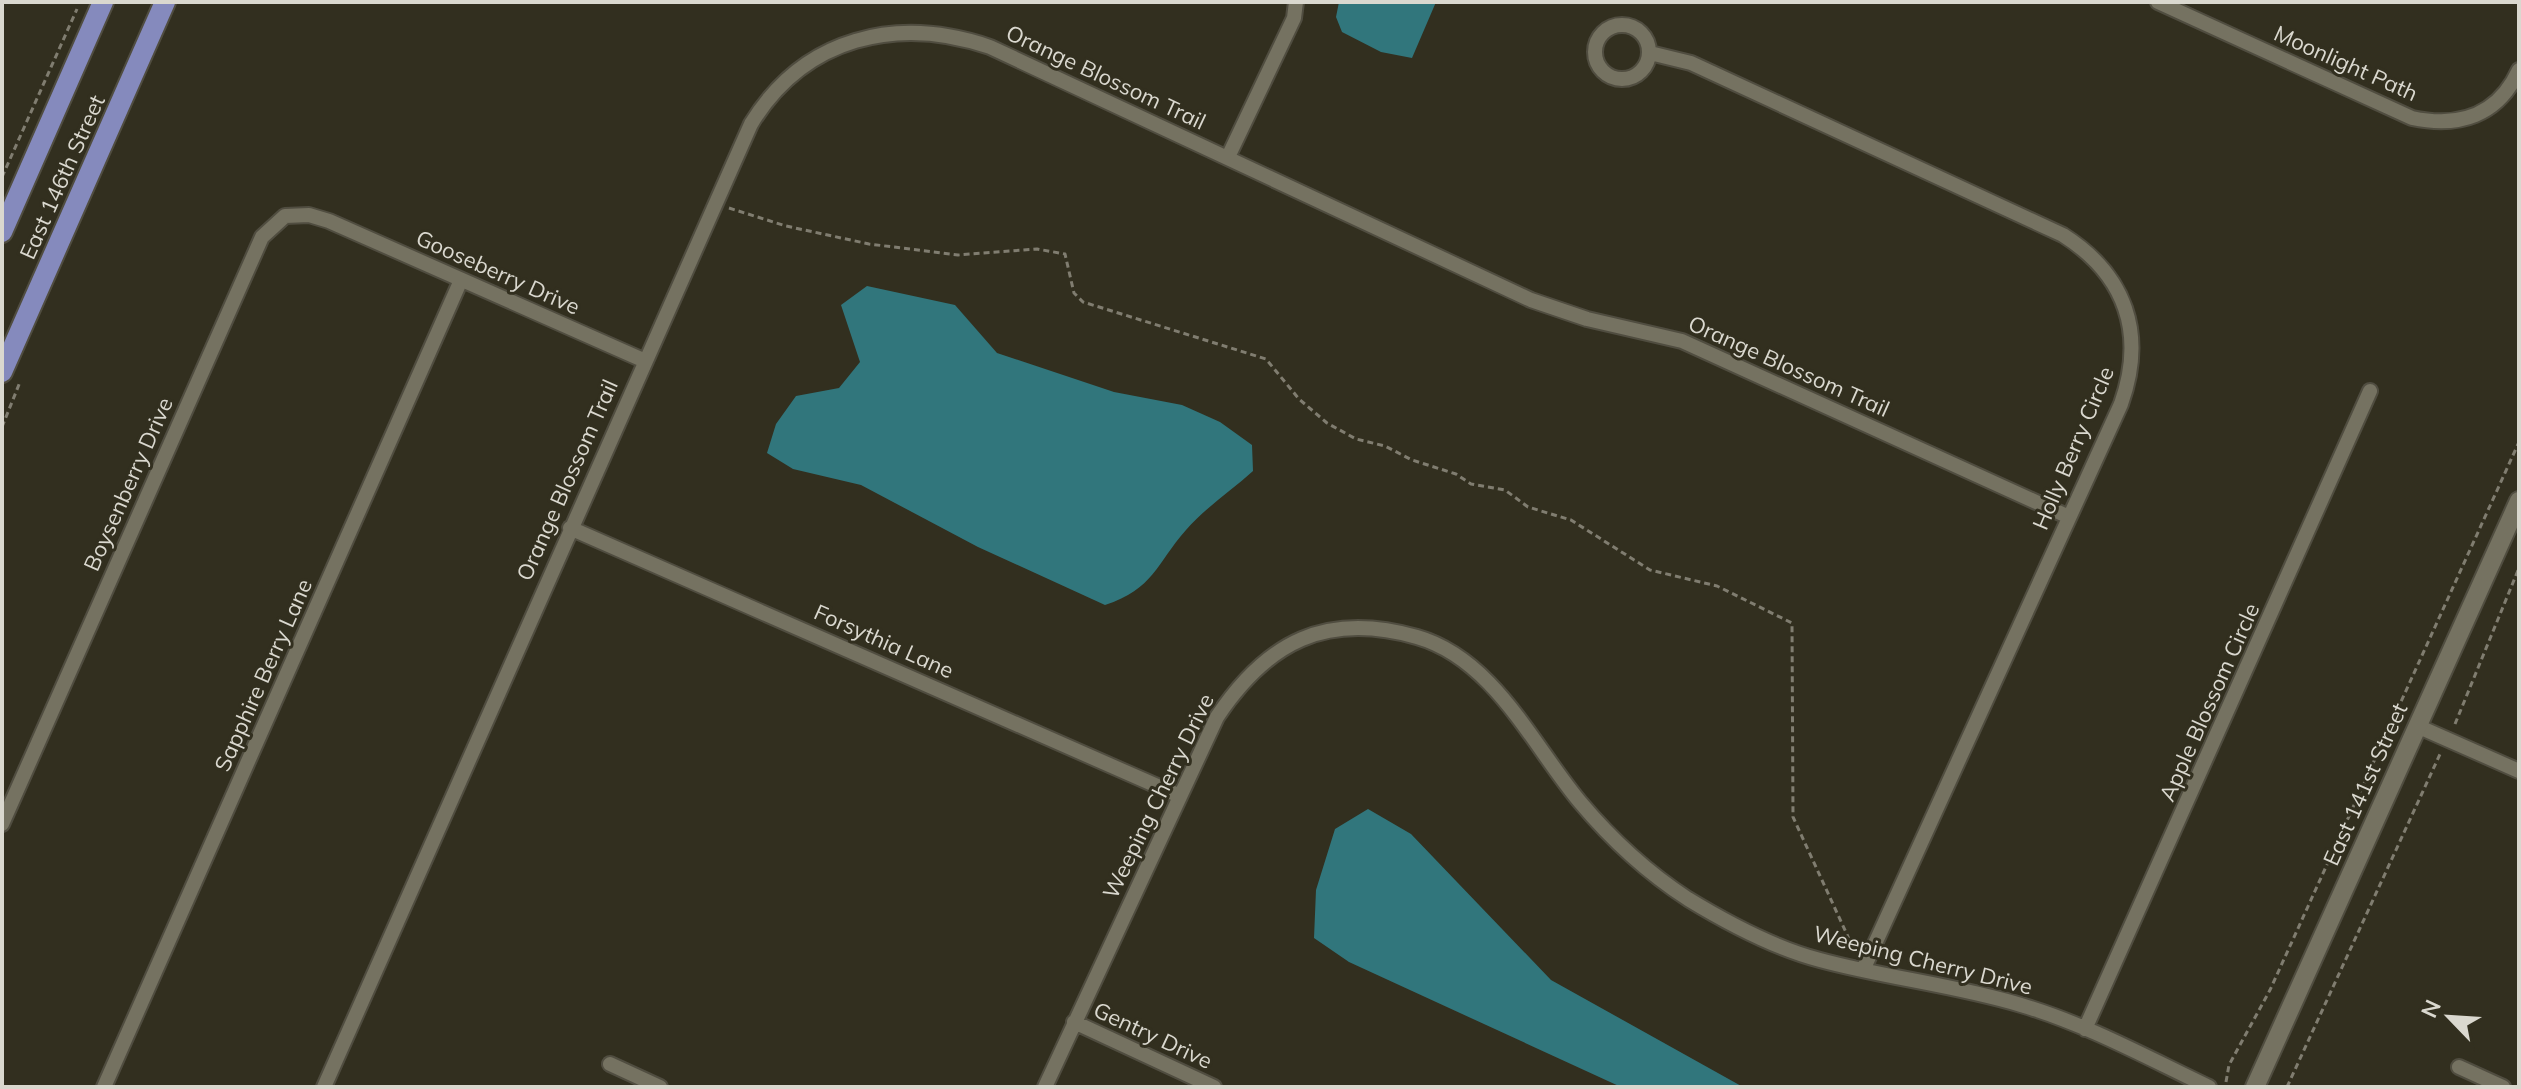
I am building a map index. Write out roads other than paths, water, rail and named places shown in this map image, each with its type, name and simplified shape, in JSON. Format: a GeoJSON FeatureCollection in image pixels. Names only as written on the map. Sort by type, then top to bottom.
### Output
{"type":"FeatureCollection","features":[{"type":"Feature","properties":{"kind":"main road","name":"East 146th Street"},"geometry":{"type":"LineString","coordinates":[[2,232],[103,2]]}},
{"type":"Feature","properties":{"kind":"main road","name":"East 146th Street"},"geometry":{"type":"LineString","coordinates":[[2,372],[165,2]]}},
{"type":"Feature","properties":{"kind":"street"},"geometry":{"type":"LineString","coordinates":[[1228,157],[1294,18],[1296,2]]}},
{"type":"Feature","properties":{"kind":"street","name":"Moonlight Path"},"geometry":{"type":"LineString","coordinates":[[2158,2],[2412,118],[2442,124],[2476,116],[2509,92],[2519,70]]}},
{"type":"Feature","properties":{"kind":"street","name":"Orange Blossom Trail"},"geometry":{"type":"LineString","coordinates":[[324,1087],[643,360],[751,124],[790,77],[823,54],[862,38],[906,31],[945,33],[990,47],[1531,300],[1587,319],[1682,341],[2069,517]]}},
{"type":"Feature","properties":{"kind":"street","name":"Holly Berry Circle"},"geometry":{"type":"LineString","coordinates":[[1650,53],[1691,63],[2063,235],[2101,265],[2120,295],[2128,321],[2132,366],[2121,404],[1863,970]]}},
{"type":"Feature","properties":{"kind":"street","name":"Boysenberry Drive"},"geometry":{"type":"LineString","coordinates":[[2,824],[262,237],[285,216],[309,215],[335,223]]}},
{"type":"Feature","properties":{"kind":"street","name":"Gooseberry Drive"},"geometry":{"type":"LineString","coordinates":[[335,223],[643,360]]}},
{"type":"Feature","properties":{"kind":"street","name":"Sapphire Berry Lane"},"geometry":{"type":"LineString","coordinates":[[104,1087],[461,280]]}},
{"type":"Feature","properties":{"kind":"street","name":"Apple Blossom Circle"},"geometry":{"type":"LineString","coordinates":[[2085,1029],[2370,391]]}},
{"type":"Feature","properties":{"kind":"street","name":"East 141st Street"},"geometry":{"type":"LineString","coordinates":[[2255,1087],[2519,501]]}},
{"type":"Feature","properties":{"kind":"street","name":"Forsythia Lane"},"geometry":{"type":"LineString","coordinates":[[570,528],[1180,796]]}},
{"type":"Feature","properties":{"kind":"street","name":"Weeping Cherry Drive"},"geometry":{"type":"LineString","coordinates":[[1045,1087],[1217,717],[1244,679],[1271,655],[1319,633],[1350,628],[1384,629],[1421,638],[1451,651],[1494,688],[1581,804],[1649,870],[1688,898],[1767,941],[1818,960],[1988,996],[2085,1029],[2209,1087]]}},
{"type":"Feature","properties":{"kind":"street"},"geometry":{"type":"LineString","coordinates":[[2417,726],[2519,771]]}},
{"type":"Feature","properties":{"kind":"street","name":"Gentry Drive"},"geometry":{"type":"LineString","coordinates":[[1074,1022],[1214,1087]]}},
{"type":"Feature","properties":{"kind":"street"},"geometry":{"type":"LineString","coordinates":[[610,1064],[660,1087]]}},
{"type":"Feature","properties":{"kind":"street"},"geometry":{"type":"LineString","coordinates":[[2459,1067],[2503,1087]]}},
{"type":"Feature","properties":{"kind":"water"},"geometry":{"type":"Polygon","coordinates":[[[1339,2],[1436,2],[1412,58],[1381,52],[1342,32],[1336,17],[1339,2]]]}},
{"type":"Feature","properties":{"kind":"water"},"geometry":{"type":"Polygon","coordinates":[[[867,286],[955,305],[997,353],[1114,392],[1182,405],[1220,422],[1252,445],[1253,471],[1193,522],[1144,583],[1121,599],[1105,605],[978,547],[861,485],[793,469],[767,453],[776,424],[796,396],[839,388],[860,362],[841,305],[867,286]]]}},
{"type":"Feature","properties":{"kind":"water"},"geometry":{"type":"Polygon","coordinates":[[[1368,809],[1411,834],[1551,980],[1743,1087],[1621,1087],[1349,962],[1314,938],[1316,890],[1335,829],[1368,809]]]}}]}
